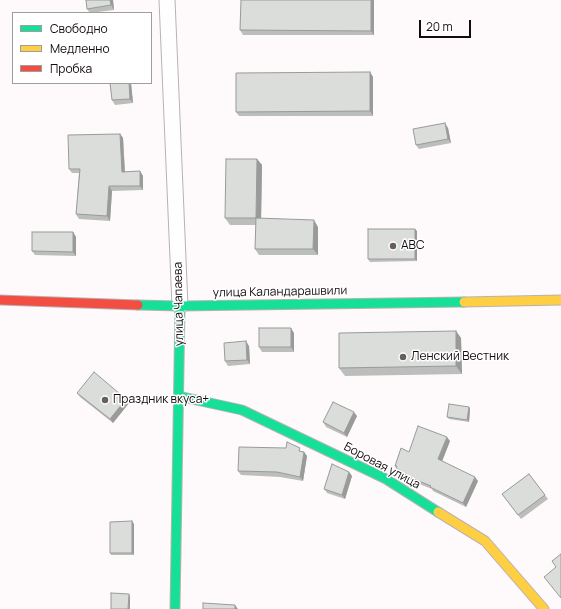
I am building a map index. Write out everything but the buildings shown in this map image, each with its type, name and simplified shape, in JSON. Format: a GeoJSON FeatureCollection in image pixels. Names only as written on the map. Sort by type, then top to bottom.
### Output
{"type":"FeatureCollection","features":[{"type":"Feature","properties":{"kind":"main road","name":"улица Каландарашвили"},"geometry":{"type":"LineString","coordinates":[[0,300],[180,306],[561,300]]}},
{"type":"Feature","properties":{"kind":"main road","name":"улица Чапаева"},"geometry":{"type":"LineString","coordinates":[[175,609],[180,306]]}},
{"type":"Feature","properties":{"kind":"main road","name":"Боровая улица"},"geometry":{"type":"LineString","coordinates":[[178,396],[242,410],[386,479],[485,541],[544,609]]}},
{"type":"Feature","properties":{"kind":"street","name":"улица Чапаева"},"geometry":{"type":"LineString","coordinates":[[167,0],[180,306]]}},
{"type":"Feature","properties":{"kind":"traffic: fast"},"geometry":{"type":"LineString","coordinates":[[138,305],[180,306],[464,302]]}},
{"type":"Feature","properties":{"kind":"traffic: fast"},"geometry":{"type":"LineString","coordinates":[[175,609],[180,306]]}},
{"type":"Feature","properties":{"kind":"traffic: fast"},"geometry":{"type":"LineString","coordinates":[[178,396],[242,410],[386,479],[438,512]]}},
{"type":"Feature","properties":{"kind":"traffic: slow"},"geometry":{"type":"LineString","coordinates":[[464,302],[561,300]]}},
{"type":"Feature","properties":{"kind":"traffic: slow"},"geometry":{"type":"LineString","coordinates":[[438,512],[485,541],[544,609]]}},
{"type":"Feature","properties":{"kind":"traffic: jam"},"geometry":{"type":"LineString","coordinates":[[0,300],[138,305]]}},
{"type":"Feature","properties":{"kind":"place","name":"ABC"},"geometry":{"type":"Point","coordinates":[393,246]}},
{"type":"Feature","properties":{"kind":"place","name":"Ленский Вестник"},"geometry":{"type":"Point","coordinates":[403,357]}},
{"type":"Feature","properties":{"kind":"place","name":"Праздник вкуса+"},"geometry":{"type":"Point","coordinates":[105,400]}}]}
